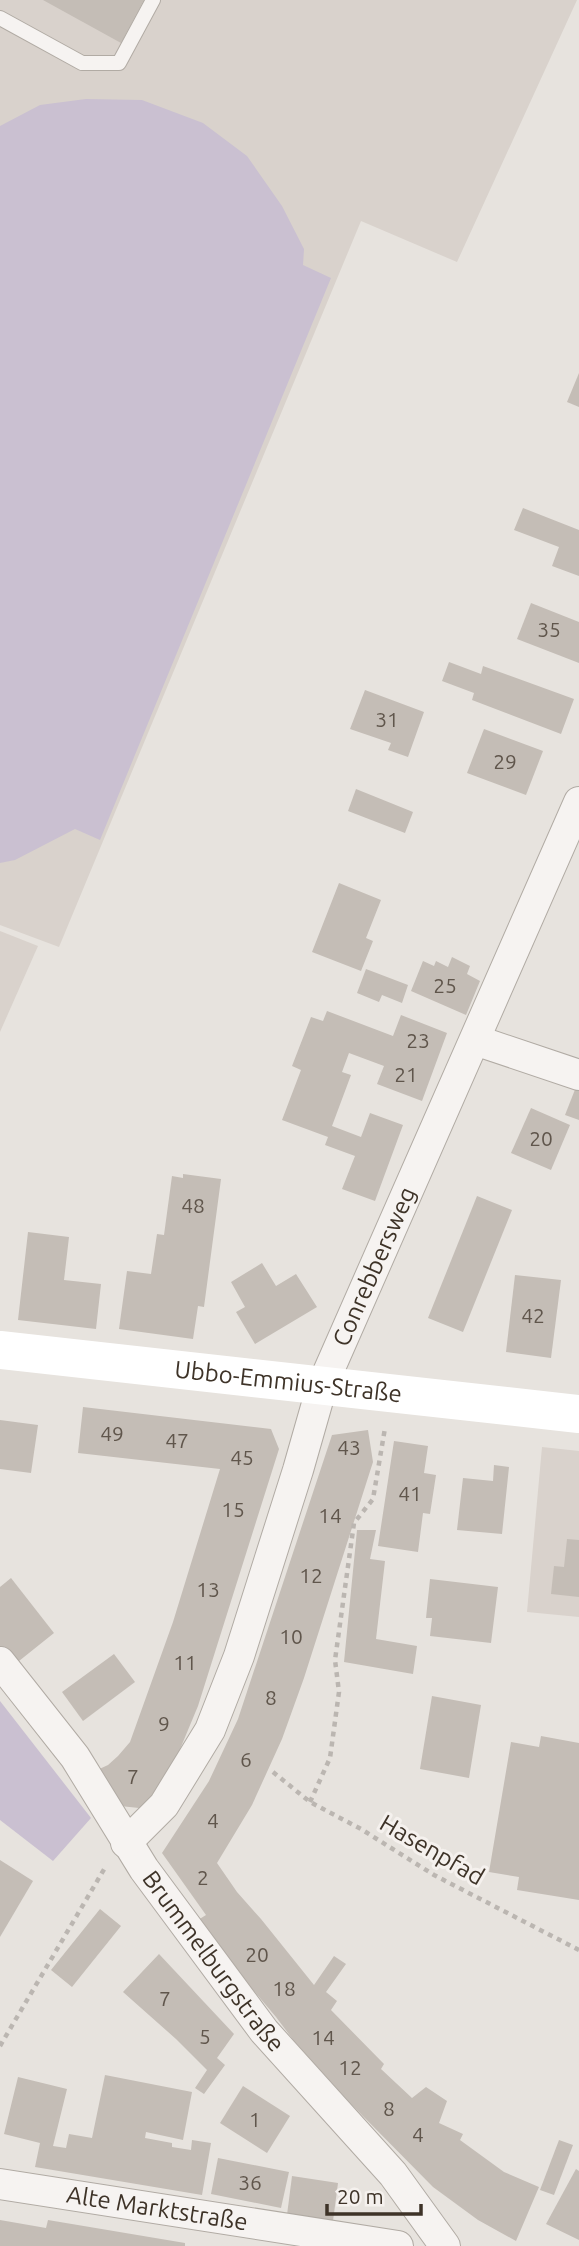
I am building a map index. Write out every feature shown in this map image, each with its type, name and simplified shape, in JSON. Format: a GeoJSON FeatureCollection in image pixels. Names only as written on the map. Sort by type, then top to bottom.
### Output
{"type":"FeatureCollection","features":[{"type":"Feature","properties":{"kind":"main road","name":"Ubbo-Emmius-Straße"},"geometry":{"type":"LineString","coordinates":[[0,1350],[579,1414]]}},
{"type":"Feature","properties":{"kind":"street","name":"Conrebbersweg"},"geometry":{"type":"LineString","coordinates":[[127,1843],[164,1805],[210,1730],[239,1656],[322,1386],[579,802]]}},
{"type":"Feature","properties":{"kind":"street"},"geometry":{"type":"LineString","coordinates":[[475,1040],[579,1075]]}},
{"type":"Feature","properties":{"kind":"street","name":"Brummelburgstraße"},"geometry":{"type":"LineString","coordinates":[[0,1662],[75,1757],[144,1869],[264,2031],[393,2174],[445,2246]]}},
{"type":"Feature","properties":{"kind":"street","name":"Alte Marktstraße"},"geometry":{"type":"LineString","coordinates":[[0,2184],[398,2246]]}},
{"type":"Feature","properties":{"kind":"lane"},"geometry":{"type":"LineString","coordinates":[[0,19],[82,63],[119,62],[153,0]]}},
{"type":"Feature","properties":{"kind":"path"},"geometry":{"type":"LineString","coordinates":[[310,1802],[330,1758],[339,1692],[335,1660],[354,1523],[373,1499],[392,1394]]}},
{"type":"Feature","properties":{"kind":"path","name":"Hasenpfad"},"geometry":{"type":"LineString","coordinates":[[273,1772],[310,1802],[361,1829],[434,1875],[579,1950]]}},
{"type":"Feature","properties":{"kind":"path"},"geometry":{"type":"LineString","coordinates":[[0,2046],[102,1871],[127,1843]]}},
{"type":"Feature","properties":{"kind":"shaded area"},"geometry":{"type":"Polygon","coordinates":[[[0,0],[577,0],[457,262],[361,221],[59,947],[0,925],[0,0]]]}},
{"type":"Feature","properties":{"kind":"shaded area"},"geometry":{"type":"Polygon","coordinates":[[[86,99],[142,100],[203,123],[247,156],[282,206],[304,249],[303,265],[331,278],[100,840],[75,829],[15,860],[0,863],[0,126],[40,105],[86,99]]]}},
{"type":"Feature","properties":{"kind":"shaded area"},"geometry":{"type":"Polygon","coordinates":[[[0,931],[38,946],[0,1032],[0,931]]]}},
{"type":"Feature","properties":{"kind":"shaded area"},"geometry":{"type":"Polygon","coordinates":[[[542,1447],[579,1451],[579,1617],[527,1612],[542,1447]]]}},
{"type":"Feature","properties":{"kind":"shaded area"},"geometry":{"type":"Polygon","coordinates":[[[0,1701],[91,1818],[53,1861],[0,1820],[0,1701]]]}},
{"type":"Feature","properties":{"kind":"building"},"geometry":{"type":"Polygon","coordinates":[[[43,0],[144,0],[121,43],[43,0]]]}},
{"type":"Feature","properties":{"kind":"building"},"geometry":{"type":"Polygon","coordinates":[[[579,373],[579,407],[567,402],[579,373]]]}},
{"type":"Feature","properties":{"kind":"building"},"geometry":{"type":"Polygon","coordinates":[[[523,508],[579,530],[579,576],[552,566],[559,547],[514,530],[523,508]]]}},
{"type":"Feature","properties":{"kind":"building"},"geometry":{"type":"Polygon","coordinates":[[[531,603],[579,622],[579,663],[517,639],[531,603]]]}},
{"type":"Feature","properties":{"kind":"building"},"geometry":{"type":"Polygon","coordinates":[[[449,662],[481,674],[483,666],[574,699],[561,734],[472,700],[474,693],[442,681],[449,662]]]}},
{"type":"Feature","properties":{"kind":"building"},"geometry":{"type":"Polygon","coordinates":[[[365,690],[424,712],[408,757],[388,750],[391,743],[350,729],[365,690]]]}},
{"type":"Feature","properties":{"kind":"building"},"geometry":{"type":"Polygon","coordinates":[[[484,729],[543,751],[526,795],[467,773],[484,729]]]}},
{"type":"Feature","properties":{"kind":"building"},"geometry":{"type":"Polygon","coordinates":[[[356,789],[413,812],[405,833],[348,811],[356,789]]]}},
{"type":"Feature","properties":{"kind":"building"},"geometry":{"type":"Polygon","coordinates":[[[339,883],[381,900],[366,938],[373,941],[361,971],[312,952],[339,883]]]}},
{"type":"Feature","properties":{"kind":"building"},"geometry":{"type":"Polygon","coordinates":[[[452,957],[470,966],[467,974],[480,981],[466,1015],[411,991],[423,961],[434,966],[436,961],[448,967],[452,957]]]}},
{"type":"Feature","properties":{"kind":"building"},"geometry":{"type":"Polygon","coordinates":[[[366,969],[408,985],[402,1003],[382,995],[379,1002],[357,993],[366,969]]]}},
{"type":"Feature","properties":{"kind":"building"},"geometry":{"type":"Polygon","coordinates":[[[327,1011],[393,1036],[401,1015],[447,1033],[422,1101],[377,1084],[384,1066],[349,1053],[342,1072],[351,1075],[332,1126],[361,1137],[370,1113],[403,1125],[375,1201],[342,1189],[355,1156],[325,1145],[328,1137],[282,1120],[301,1070],[292,1066],[311,1017],[323,1021],[327,1011]]]}},
{"type":"Feature","properties":{"kind":"building"},"geometry":{"type":"Polygon","coordinates":[[[576,1087],[579,1088],[579,1120],[565,1115],[576,1087]]]}},
{"type":"Feature","properties":{"kind":"building"},"geometry":{"type":"Polygon","coordinates":[[[531,1108],[570,1125],[551,1170],[511,1153],[531,1108]]]}},
{"type":"Feature","properties":{"kind":"building"},"geometry":{"type":"Polygon","coordinates":[[[183,1174],[221,1179],[204,1307],[198,1306],[193,1339],[119,1329],[127,1271],[151,1274],[157,1234],[164,1235],[172,1176],[183,1178],[183,1174]]]}},
{"type":"Feature","properties":{"kind":"building"},"geometry":{"type":"Polygon","coordinates":[[[477,1196],[512,1210],[463,1332],[428,1318],[477,1196]]]}},
{"type":"Feature","properties":{"kind":"building"},"geometry":{"type":"Polygon","coordinates":[[[28,1232],[69,1237],[64,1280],[101,1284],[96,1329],[18,1320],[28,1232]]]}},
{"type":"Feature","properties":{"kind":"building"},"geometry":{"type":"Polygon","coordinates":[[[262,1263],[276,1286],[296,1274],[317,1307],[255,1344],[236,1312],[245,1307],[231,1282],[262,1263]]]}},
{"type":"Feature","properties":{"kind":"building"},"geometry":{"type":"Polygon","coordinates":[[[515,1275],[561,1280],[551,1358],[506,1352],[515,1275]]]}},
{"type":"Feature","properties":{"kind":"building"},"geometry":{"type":"Polygon","coordinates":[[[83,1407],[271,1429],[279,1449],[198,1706],[173,1766],[151,1799],[139,1808],[120,1806],[95,1771],[108,1765],[130,1742],[173,1622],[220,1469],[78,1453],[83,1407]]]}},
{"type":"Feature","properties":{"kind":"building"},"geometry":{"type":"Polygon","coordinates":[[[0,1420],[38,1425],[31,1473],[0,1469],[0,1420]]]}},
{"type":"Feature","properties":{"kind":"building"},"geometry":{"type":"Polygon","coordinates":[[[368,1430],[373,1462],[304,1678],[282,1739],[252,1805],[217,1863],[237,1892],[314,1985],[334,1956],[346,1964],[326,1992],[337,2001],[331,2010],[384,2064],[381,2069],[412,2098],[426,2087],[447,2101],[439,2123],[463,2134],[460,2140],[504,2172],[539,2187],[516,2241],[478,2220],[433,2187],[349,2102],[294,2041],[220,1951],[198,1920],[206,1915],[162,1853],[209,1781],[238,1719],[332,1435],[368,1430]]]}},
{"type":"Feature","properties":{"kind":"building"},"geometry":{"type":"Polygon","coordinates":[[[394,1441],[428,1446],[424,1473],[436,1475],[430,1514],[423,1513],[418,1552],[378,1546],[394,1441]]]}},
{"type":"Feature","properties":{"kind":"building"},"geometry":{"type":"Polygon","coordinates":[[[494,1465],[509,1467],[502,1534],[457,1530],[463,1478],[493,1481],[494,1465]]]}},
{"type":"Feature","properties":{"kind":"building"},"geometry":{"type":"Polygon","coordinates":[[[357,1530],[376,1530],[370,1559],[385,1561],[376,1639],[417,1646],[413,1674],[344,1662],[357,1530]]]}},
{"type":"Feature","properties":{"kind":"building"},"geometry":{"type":"Polygon","coordinates":[[[567,1539],[579,1540],[579,1597],[551,1594],[554,1566],[564,1567],[567,1539]]]}},
{"type":"Feature","properties":{"kind":"building"},"geometry":{"type":"Polygon","coordinates":[[[11,1578],[54,1633],[14,1665],[0,1648],[0,1587],[11,1578]]]}},
{"type":"Feature","properties":{"kind":"building"},"geometry":{"type":"Polygon","coordinates":[[[430,1579],[498,1587],[491,1643],[430,1636],[432,1618],[426,1618],[430,1579]]]}},
{"type":"Feature","properties":{"kind":"building"},"geometry":{"type":"Polygon","coordinates":[[[114,1654],[135,1682],[83,1721],[62,1692],[114,1654]]]}},
{"type":"Feature","properties":{"kind":"building"},"geometry":{"type":"Polygon","coordinates":[[[432,1696],[481,1705],[469,1778],[420,1769],[432,1696]]]}},
{"type":"Feature","properties":{"kind":"building"},"geometry":{"type":"Polygon","coordinates":[[[541,1736],[579,1743],[579,1900],[517,1890],[519,1877],[489,1872],[511,1742],[539,1747],[541,1736]]]}},
{"type":"Feature","properties":{"kind":"building"},"geometry":{"type":"Polygon","coordinates":[[[0,1860],[33,1881],[0,1937],[0,1860]]]}},
{"type":"Feature","properties":{"kind":"building"},"geometry":{"type":"Polygon","coordinates":[[[100,1909],[121,1926],[72,1987],[51,1970],[100,1909]]]}},
{"type":"Feature","properties":{"kind":"building"},"geometry":{"type":"Polygon","coordinates":[[[159,1954],[234,2034],[217,2058],[225,2065],[204,2094],[195,2088],[207,2070],[123,1992],[159,1954]]]}},
{"type":"Feature","properties":{"kind":"building"},"geometry":{"type":"Polygon","coordinates":[[[105,2075],[192,2092],[183,2140],[146,2132],[145,2138],[191,2150],[192,2140],[211,2143],[202,2195],[35,2167],[40,2143],[4,2134],[18,2077],[67,2089],[53,2146],[66,2148],[69,2134],[92,2138],[105,2075]]]}},
{"type":"Feature","properties":{"kind":"building"},"geometry":{"type":"Polygon","coordinates":[[[243,2086],[290,2116],[267,2153],[220,2123],[243,2086]]]}},
{"type":"Feature","properties":{"kind":"building"},"geometry":{"type":"Polygon","coordinates":[[[559,2140],[573,2145],[554,2195],[540,2190],[559,2140]]]}},
{"type":"Feature","properties":{"kind":"building"},"geometry":{"type":"Polygon","coordinates":[[[218,2158],[289,2172],[281,2208],[211,2194],[218,2158]]]}},
{"type":"Feature","properties":{"kind":"building"},"geometry":{"type":"Polygon","coordinates":[[[576,2169],[579,2171],[579,2240],[546,2224],[576,2169]]]}},
{"type":"Feature","properties":{"kind":"building"},"geometry":{"type":"Polygon","coordinates":[[[292,2176],[338,2183],[333,2221],[287,2215],[292,2176]]]}},
{"type":"Feature","properties":{"kind":"building"},"geometry":{"type":"Polygon","coordinates":[[[0,2220],[46,2228],[48,2220],[185,2243],[185,2246],[0,2246],[0,2220]]]}}]}
